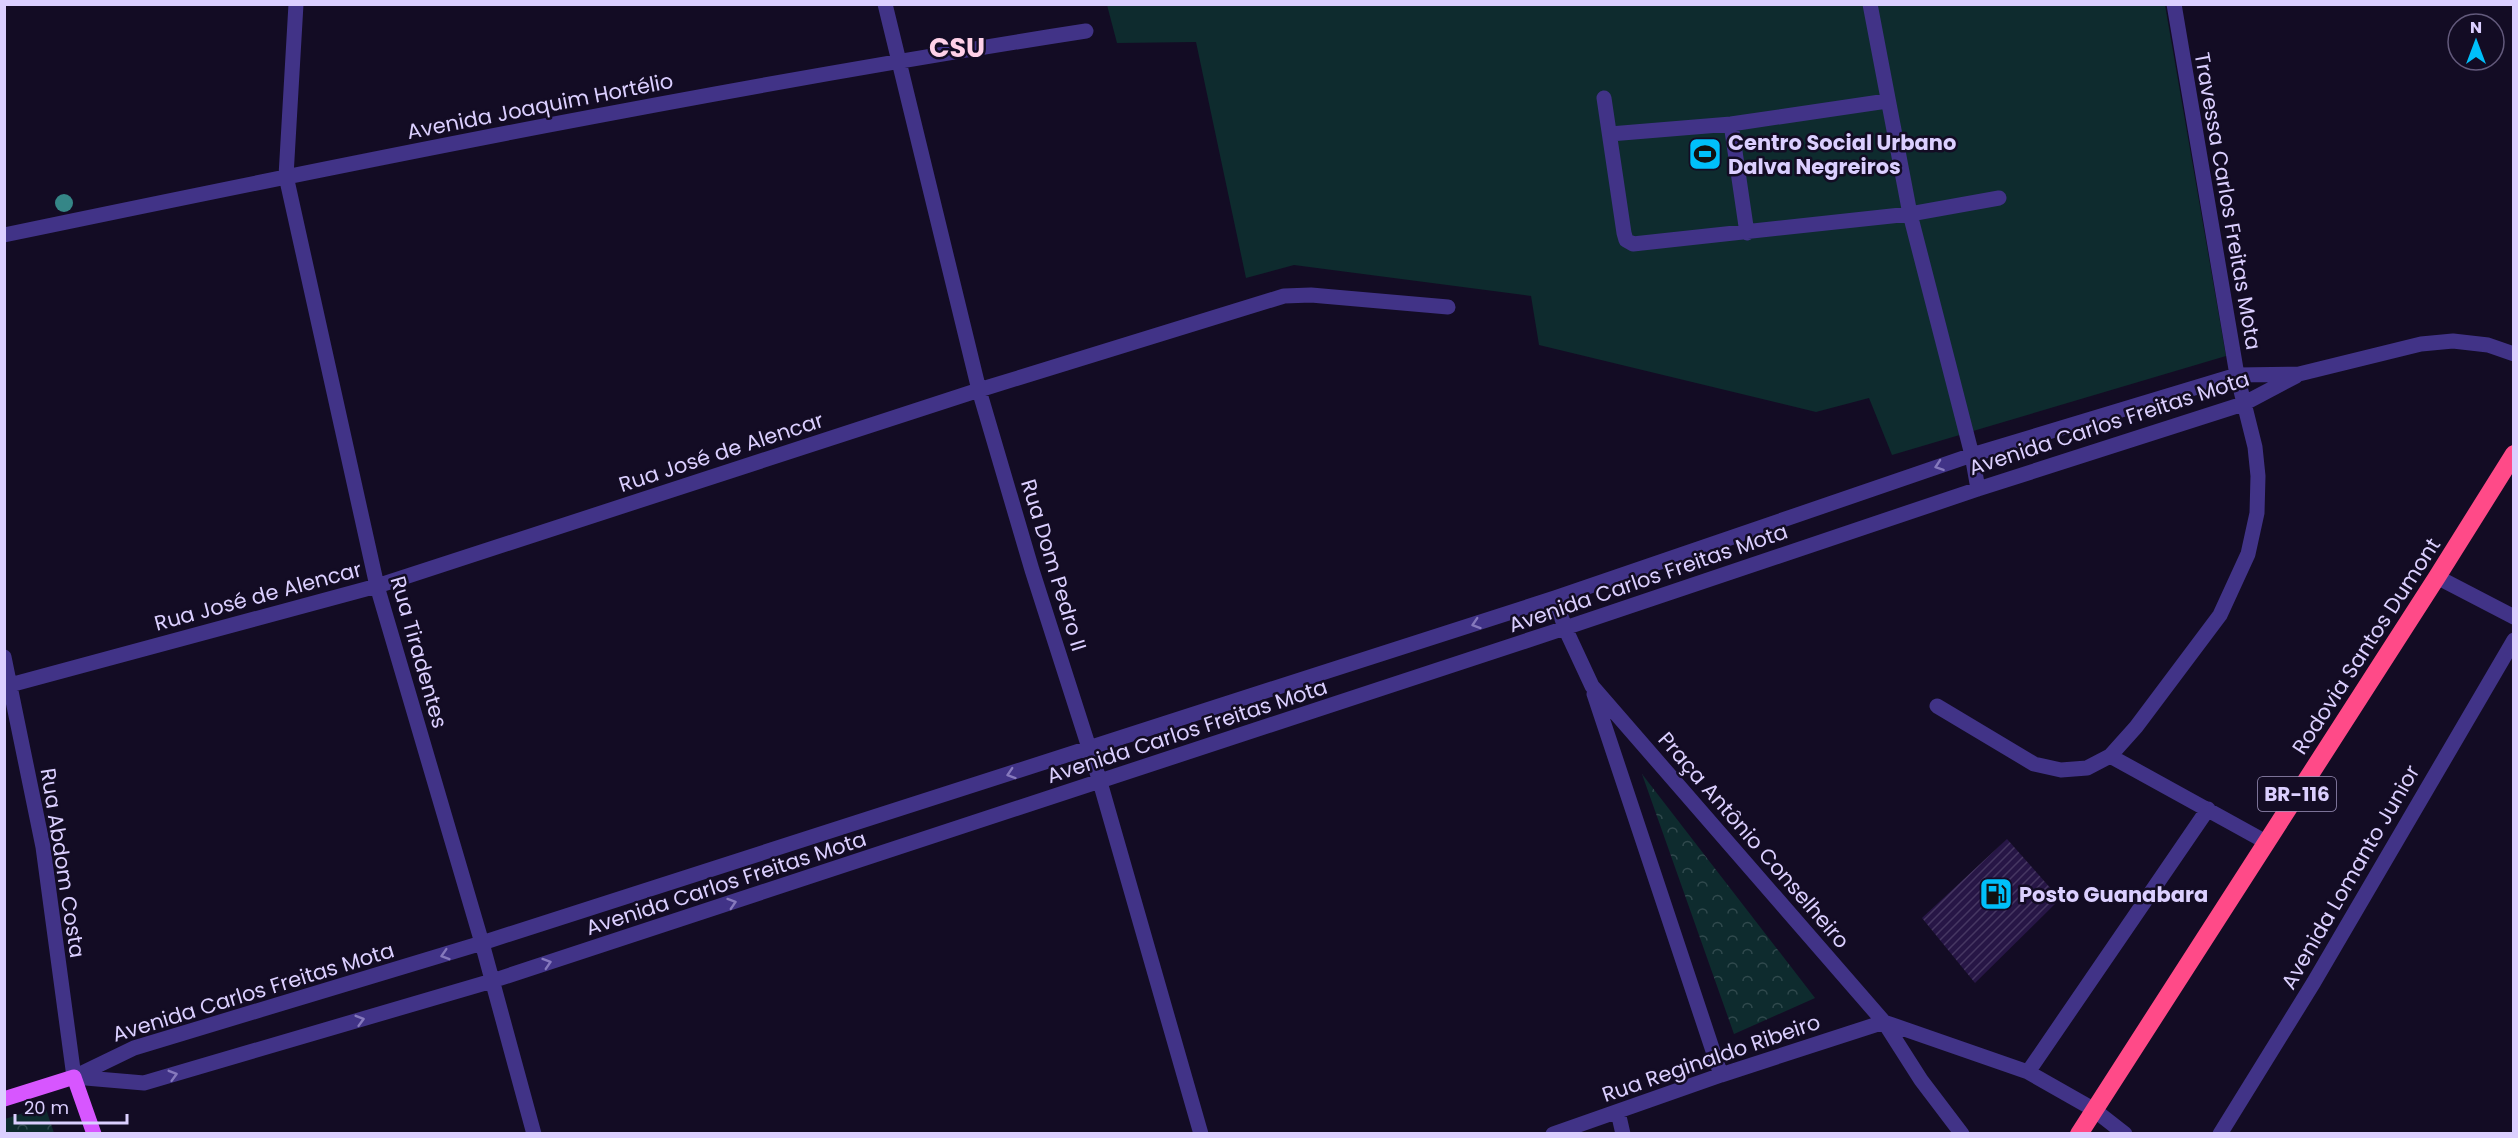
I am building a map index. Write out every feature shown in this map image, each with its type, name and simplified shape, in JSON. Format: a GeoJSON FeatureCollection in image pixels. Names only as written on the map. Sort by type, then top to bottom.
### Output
{"type":"FeatureCollection","features":[{"type":"Feature","properties":{"kind":"highway","name":"Rodovia Santos Dumont"},"geometry":{"type":"LineString","coordinates":[[2079,1134],[2514,454]]}},
{"type":"Feature","properties":{"kind":"main road"},"geometry":{"type":"LineString","coordinates":[[4,1100],[74,1077],[94,1134]]}},
{"type":"Feature","properties":{"kind":"street","name":"Rua Tiradentes"},"geometry":{"type":"LineString","coordinates":[[296,4],[286,176],[377,586],[482,943],[534,1134]]}},
{"type":"Feature","properties":{"kind":"street","name":"Rua Dom Pedro II"},"geometry":{"type":"LineString","coordinates":[[885,4],[979,390],[1032,570],[1090,748],[1201,1134]]}},
{"type":"Feature","properties":{"kind":"street"},"geometry":{"type":"LineString","coordinates":[[1870,4],[1910,214],[1972,455],[1978,489]]}},
{"type":"Feature","properties":{"kind":"street","name":"Travessa Carlos Freitas Mota"},"geometry":{"type":"LineString","coordinates":[[2110,756],[2136,727],[2220,615],[2248,554],[2257,513],[2258,476],[2255,447],[2237,375],[2174,4]]}},
{"type":"Feature","properties":{"kind":"street","name":"Avenida Joaquim Hortélio"},"geometry":{"type":"LineString","coordinates":[[4,235],[286,176],[898,60],[1086,31]]}},
{"type":"Feature","properties":{"kind":"street"},"geometry":{"type":"LineString","coordinates":[[1604,98],[1626,240],[1634,244],[1747,234],[1910,214],[1999,198]]}},
{"type":"Feature","properties":{"kind":"street"},"geometry":{"type":"LineString","coordinates":[[1610,134],[1731,124],[1887,101]]}},
{"type":"Feature","properties":{"kind":"street"},"geometry":{"type":"LineString","coordinates":[[1731,124],[1747,234]]}},
{"type":"Feature","properties":{"kind":"street","name":"Rua José de Alencar"},"geometry":{"type":"LineString","coordinates":[[10,685],[377,586],[979,390],[1284,296],[1311,295],[1448,307]]}},
{"type":"Feature","properties":{"kind":"street","name":"Avenida Carlos Freitas Mota"},"geometry":{"type":"LineString","coordinates":[[74,1077],[144,1083],[492,981],[1100,782],[1978,489],[2243,404],[2299,375],[2421,344],[2453,341],[2488,345],[2512,351]]}},
{"type":"Feature","properties":{"kind":"street","name":"Avenida Carlos Freitas Mota"},"geometry":{"type":"LineString","coordinates":[[74,1077],[134,1048],[482,943],[1555,598],[1972,455],[2237,375],[2299,375]]}},
{"type":"Feature","properties":{"kind":"street"},"geometry":{"type":"LineString","coordinates":[[2437,577],[2514,617]]}},
{"type":"Feature","properties":{"kind":"street","name":"Praça Antônio Conselheiro"},"geometry":{"type":"LineString","coordinates":[[1555,598],[1565,628],[1592,686],[1721,1075]]}},
{"type":"Feature","properties":{"kind":"street","name":"Avenida Lomanto Junior"},"geometry":{"type":"LineString","coordinates":[[2220,1134],[2314,982],[2514,640]]}},
{"type":"Feature","properties":{"kind":"street","name":"Rua Abdom Costa"},"geometry":{"type":"LineString","coordinates":[[4,657],[43,847],[74,1077]]}},
{"type":"Feature","properties":{"kind":"street","name":"Praça Antônio Conselheiro"},"geometry":{"type":"LineString","coordinates":[[1592,686],[1884,1022],[1921,1080],[1962,1134]]}},
{"type":"Feature","properties":{"kind":"street"},"geometry":{"type":"LineString","coordinates":[[1937,706],[2034,764],[2061,770],[2087,768],[2110,756],[2266,842]]}},
{"type":"Feature","properties":{"kind":"street"},"geometry":{"type":"LineString","coordinates":[[2028,1072],[2208,809]]}},
{"type":"Feature","properties":{"kind":"street"},"geometry":{"type":"LineString","coordinates":[[1884,1022],[2028,1072],[2093,1109],[2125,1134]]}},
{"type":"Feature","properties":{"kind":"street","name":"Rua Reginaldo Ribeiro"},"geometry":{"type":"LineString","coordinates":[[1553,1134],[1721,1075],[1884,1022]]}},
{"type":"Feature","properties":{"kind":"street"},"geometry":{"type":"LineString","coordinates":[[1617,1112],[1623,1134]]}},
{"type":"Feature","properties":{"kind":"green space","name":"Centro Social Urbano Dalva Negreiros"},"geometry":{"type":"Polygon","coordinates":[[[1107,5],[2165,5],[2226,356],[1892,455],[1869,398],[1816,412],[1539,345],[1531,296],[1294,265],[1246,278],[1196,42],[1117,43],[1107,5]]]}},
{"type":"Feature","properties":{"kind":"green space"},"geometry":{"type":"Polygon","coordinates":[[[1642,774],[1815,998],[1734,1034],[1642,774]]]}},
{"type":"Feature","properties":{"kind":"green space"},"geometry":{"type":"Polygon","coordinates":[[[45,1106],[54,1133],[5,1133],[5,1119],[45,1106]]]}},
{"type":"Feature","properties":{"kind":"building"},"geometry":{"type":"Polygon","coordinates":[[[2007,839],[2060,899],[1975,983],[1922,918],[2007,839]]]}},
{"type":"Feature","properties":{"kind":"place","name":"Centro Social Urbano Dalva Negreiros"},"geometry":{"type":"Point","coordinates":[1705,154]}},
{"type":"Feature","properties":{"kind":"place","name":"Posto Guanabara"},"geometry":{"type":"Point","coordinates":[1996,894]}},
{"type":"Feature","properties":{"kind":"district","name":"CSU"},"geometry":{"type":"Point","coordinates":[957,47]}}]}
